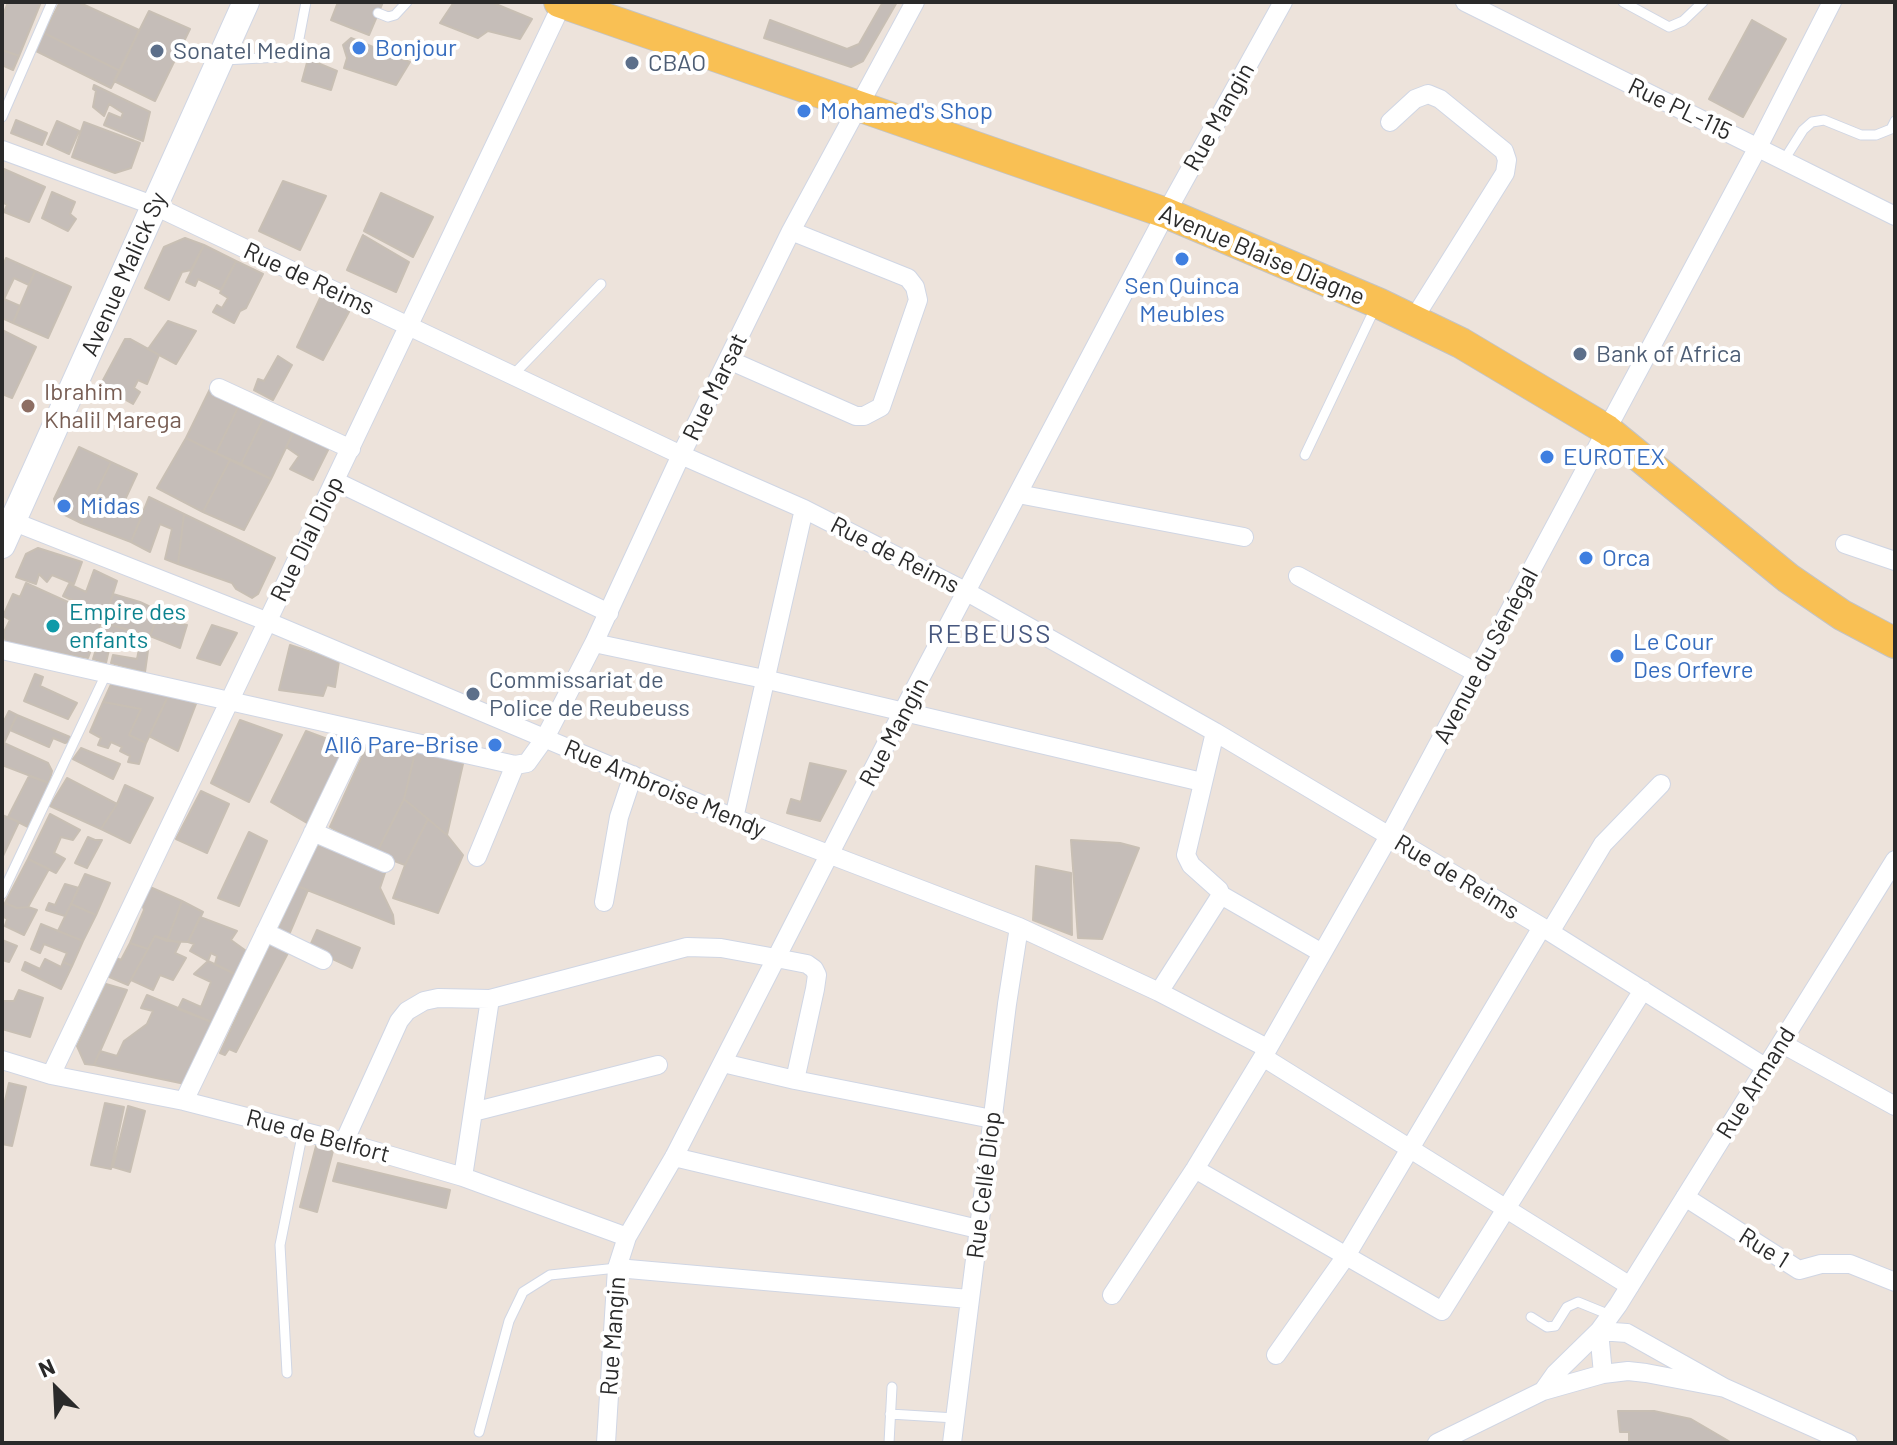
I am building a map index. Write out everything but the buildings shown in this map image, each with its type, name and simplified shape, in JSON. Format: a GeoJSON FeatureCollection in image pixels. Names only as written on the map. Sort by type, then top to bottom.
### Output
{"type":"FeatureCollection","features":[{"type":"Feature","properties":{"kind":"main road","name":"Avenue Malick Sy"},"geometry":{"type":"LineString","coordinates":[[2,545],[8,519],[155,206],[246,2]]}},
{"type":"Feature","properties":{"kind":"main road","name":"Avenue Blaise Diagne"},"geometry":{"type":"LineString","coordinates":[[562,2],[1166,213],[1378,303],[1461,343],[1607,430],[1788,578],[1842,615],[1895,643]]}},
{"type":"Feature","properties":{"kind":"street","name":"Rue Dial Diop"},"geometry":{"type":"LineString","coordinates":[[51,1075],[562,2]]}},
{"type":"Feature","properties":{"kind":"street","name":"Rue Marsat"},"geometry":{"type":"LineString","coordinates":[[515,765],[527,763],[545,738],[609,613],[681,455],[791,231],[915,2]]}},
{"type":"Feature","properties":{"kind":"street","name":"Rue Mangin"},"geometry":{"type":"LineString","coordinates":[[606,1443],[617,1268],[627,1237],[674,1157],[903,711],[1166,213],[1283,2]]}},
{"type":"Feature","properties":{"kind":"street","name":"Rue PL-115"},"geometry":{"type":"LineString","coordinates":[[1465,2],[1895,216]]}},
{"type":"Feature","properties":{"kind":"street","name":"Avenue du Sénégal"},"geometry":{"type":"LineString","coordinates":[[1112,1295],[1195,1169],[1389,836],[1758,147],[1832,2]]}},
{"type":"Feature","properties":{"kind":"street"},"geometry":{"type":"LineString","coordinates":[[1390,122],[1415,99],[1428,94],[1440,99],[1504,151],[1507,160],[1505,173],[1413,320]]}},
{"type":"Feature","properties":{"kind":"street","name":"Rue de Reims"},"geometry":{"type":"LineString","coordinates":[[2,150],[155,206],[681,455],[804,509],[967,592],[1215,732],[1546,929],[1765,1067]]}},
{"type":"Feature","properties":{"kind":"street"},"geometry":{"type":"LineString","coordinates":[[729,360],[856,416],[864,416],[881,407],[918,300],[915,287],[908,278],[791,231]]}},
{"type":"Feature","properties":{"kind":"street"},"geometry":{"type":"LineString","coordinates":[[219,388],[351,449]]}},
{"type":"Feature","properties":{"kind":"street"},"geometry":{"type":"LineString","coordinates":[[335,481],[609,613]]}},
{"type":"Feature","properties":{"kind":"street"},"geometry":{"type":"LineString","coordinates":[[1018,494],[1244,537]]}},
{"type":"Feature","properties":{"kind":"street"},"geometry":{"type":"LineString","coordinates":[[734,818],[804,509]]}},
{"type":"Feature","properties":{"kind":"street","name":"Rue Ambroise Mendy"},"geometry":{"type":"LineString","coordinates":[[8,519],[266,621],[734,818],[1019,927],[1159,992],[1265,1052],[1410,1148],[1630,1286]]}},
{"type":"Feature","properties":{"kind":"street"},"geometry":{"type":"LineString","coordinates":[[1845,544],[1895,561]]}},
{"type":"Feature","properties":{"kind":"street"},"geometry":{"type":"LineString","coordinates":[[1298,576],[1477,673]]}},
{"type":"Feature","properties":{"kind":"street"},"geometry":{"type":"LineString","coordinates":[[594,643],[764,679],[1202,782]]}},
{"type":"Feature","properties":{"kind":"street"},"geometry":{"type":"LineString","coordinates":[[2,650],[515,765],[477,857]]}},
{"type":"Feature","properties":{"kind":"street"},"geometry":{"type":"LineString","coordinates":[[184,1101],[362,731]]}},
{"type":"Feature","properties":{"kind":"street"},"geometry":{"type":"LineString","coordinates":[[1215,732],[1186,855],[1191,865],[1221,895],[1322,953]]}},
{"type":"Feature","properties":{"kind":"street"},"geometry":{"type":"LineString","coordinates":[[604,902],[619,817],[633,775]]}},
{"type":"Feature","properties":{"kind":"street"},"geometry":{"type":"LineString","coordinates":[[1276,1355],[1346,1256],[1546,929],[1603,844],[1661,784]]}},
{"type":"Feature","properties":{"kind":"street"},"geometry":{"type":"LineString","coordinates":[[313,832],[385,863]]}},
{"type":"Feature","properties":{"kind":"street","name":"Rue Armand"},"geometry":{"type":"LineString","coordinates":[[1543,1391],[1555,1374],[1599,1331],[1630,1286],[1765,1067],[1888,887],[1895,860]]}},
{"type":"Feature","properties":{"kind":"street"},"geometry":{"type":"LineString","coordinates":[[1159,992],[1221,895]]}},
{"type":"Feature","properties":{"kind":"street","name":"Rue Cellé Diop"},"geometry":{"type":"LineString","coordinates":[[952,1443],[1019,927]]}},
{"type":"Feature","properties":{"kind":"street"},"geometry":{"type":"LineString","coordinates":[[265,932],[323,960]]}},
{"type":"Feature","properties":{"kind":"street"},"geometry":{"type":"LineString","coordinates":[[344,1142],[399,1021],[407,1011],[424,1001],[438,998],[490,999],[687,947],[721,948],[807,964],[814,969],[817,975],[795,1080]]}},
{"type":"Feature","properties":{"kind":"street"},"geometry":{"type":"LineString","coordinates":[[1195,1169],[1442,1311],[1643,990]]}},
{"type":"Feature","properties":{"kind":"street"},"geometry":{"type":"LineString","coordinates":[[463,1177],[490,999]]}},
{"type":"Feature","properties":{"kind":"street"},"geometry":{"type":"LineString","coordinates":[[1781,1043],[1895,1106]]}},
{"type":"Feature","properties":{"kind":"street","name":"Rue de Belfort"},"geometry":{"type":"LineString","coordinates":[[2,1060],[51,1075],[184,1101],[344,1142],[463,1177],[627,1237]]}},
{"type":"Feature","properties":{"kind":"street"},"geometry":{"type":"LineString","coordinates":[[723,1063],[992,1119]]}},
{"type":"Feature","properties":{"kind":"street"},"geometry":{"type":"LineString","coordinates":[[473,1112],[658,1065]]}},
{"type":"Feature","properties":{"kind":"street"},"geometry":{"type":"LineString","coordinates":[[674,1157],[978,1229]]}},
{"type":"Feature","properties":{"kind":"street","name":"Rue 1"},"geometry":{"type":"LineString","coordinates":[[1685,1197],[1799,1270],[1821,1264],[1850,1264],[1895,1282]]}},
{"type":"Feature","properties":{"kind":"street"},"geometry":{"type":"LineString","coordinates":[[617,1268],[969,1299]]}},
{"type":"Feature","properties":{"kind":"street"},"geometry":{"type":"LineString","coordinates":[[1614,1310],[1627,1333],[1628,1371]]}},
{"type":"Feature","properties":{"kind":"street"},"geometry":{"type":"LineString","coordinates":[[1603,1374],[1599,1331],[1627,1333],[1725,1388],[1848,1443]]}},
{"type":"Feature","properties":{"kind":"street"},"geometry":{"type":"LineString","coordinates":[[1437,1443],[1543,1391],[1603,1374],[1628,1371],[1725,1388]]}},
{"type":"Feature","properties":{"kind":"lane"},"geometry":{"type":"LineString","coordinates":[[2,117],[52,2]]}},
{"type":"Feature","properties":{"kind":"lane"},"geometry":{"type":"LineString","coordinates":[[220,60],[289,55],[297,49],[306,2]]}},
{"type":"Feature","properties":{"kind":"lane"},"geometry":{"type":"LineString","coordinates":[[378,13],[388,17],[395,15],[407,2]]}},
{"type":"Feature","properties":{"kind":"lane"},"geometry":{"type":"LineString","coordinates":[[1623,2],[1669,27],[1683,21],[1703,2]]}},
{"type":"Feature","properties":{"kind":"lane"},"geometry":{"type":"LineString","coordinates":[[1784,160],[1803,130],[1812,122],[1824,120],[1861,135],[1876,135],[1891,129],[1895,121]]}},
{"type":"Feature","properties":{"kind":"lane"},"geometry":{"type":"LineString","coordinates":[[514,374],[601,284]]}},
{"type":"Feature","properties":{"kind":"lane"},"geometry":{"type":"LineString","coordinates":[[1305,455],[1378,303]]}},
{"type":"Feature","properties":{"kind":"lane"},"geometry":{"type":"LineString","coordinates":[[2,894],[106,674]]}},
{"type":"Feature","properties":{"kind":"lane"},"geometry":{"type":"LineString","coordinates":[[287,1373],[280,1245],[303,1131]]}},
{"type":"Feature","properties":{"kind":"lane"},"geometry":{"type":"LineString","coordinates":[[479,1432],[509,1321],[523,1292],[550,1275],[617,1268]]}},
{"type":"Feature","properties":{"kind":"lane"},"geometry":{"type":"LineString","coordinates":[[1531,1317],[1547,1327],[1555,1326],[1567,1307],[1578,1302],[1614,1310]]}},
{"type":"Feature","properties":{"kind":"lane"},"geometry":{"type":"LineString","coordinates":[[889,1443],[892,1387]]}},
{"type":"Feature","properties":{"kind":"lane"},"geometry":{"type":"LineString","coordinates":[[890,1414],[955,1418]]}},
{"type":"Feature","properties":{"kind":"place","name":"Bonjour"},"geometry":{"type":"Point","coordinates":[359,48]}},
{"type":"Feature","properties":{"kind":"place","name":"Sonatel Medina"},"geometry":{"type":"Point","coordinates":[157,51]}},
{"type":"Feature","properties":{"kind":"place","name":"CBAO"},"geometry":{"type":"Point","coordinates":[632,63]}},
{"type":"Feature","properties":{"kind":"place","name":"Mohamed's Shop"},"geometry":{"type":"Point","coordinates":[804,111]}},
{"type":"Feature","properties":{"kind":"place","name":"Sen Quinca Meubles"},"geometry":{"type":"Point","coordinates":[1182,259]}},
{"type":"Feature","properties":{"kind":"place","name":"Bank of Africa"},"geometry":{"type":"Point","coordinates":[1580,354]}},
{"type":"Feature","properties":{"kind":"place","name":"Ibrahim Khalil Marega"},"geometry":{"type":"Point","coordinates":[28,406]}},
{"type":"Feature","properties":{"kind":"place","name":"EUROTEX"},"geometry":{"type":"Point","coordinates":[1547,457]}},
{"type":"Feature","properties":{"kind":"place","name":"Midas"},"geometry":{"type":"Point","coordinates":[64,506]}},
{"type":"Feature","properties":{"kind":"place","name":"Orca"},"geometry":{"type":"Point","coordinates":[1586,558]}},
{"type":"Feature","properties":{"kind":"place","name":"Empire des enfants"},"geometry":{"type":"Point","coordinates":[53,626]}},
{"type":"Feature","properties":{"kind":"place","name":"Le Cour Des Orfevre"},"geometry":{"type":"Point","coordinates":[1617,656]}},
{"type":"Feature","properties":{"kind":"place","name":"Commissariat de Police de Reubeuss"},"geometry":{"type":"Point","coordinates":[473,694]}},
{"type":"Feature","properties":{"kind":"place","name":"Allô Pare-Brise"},"geometry":{"type":"Point","coordinates":[495,745]}},
{"type":"Feature","properties":{"kind":"district","name":"REBEUSS"},"geometry":{"type":"Point","coordinates":[990,634]}}]}
